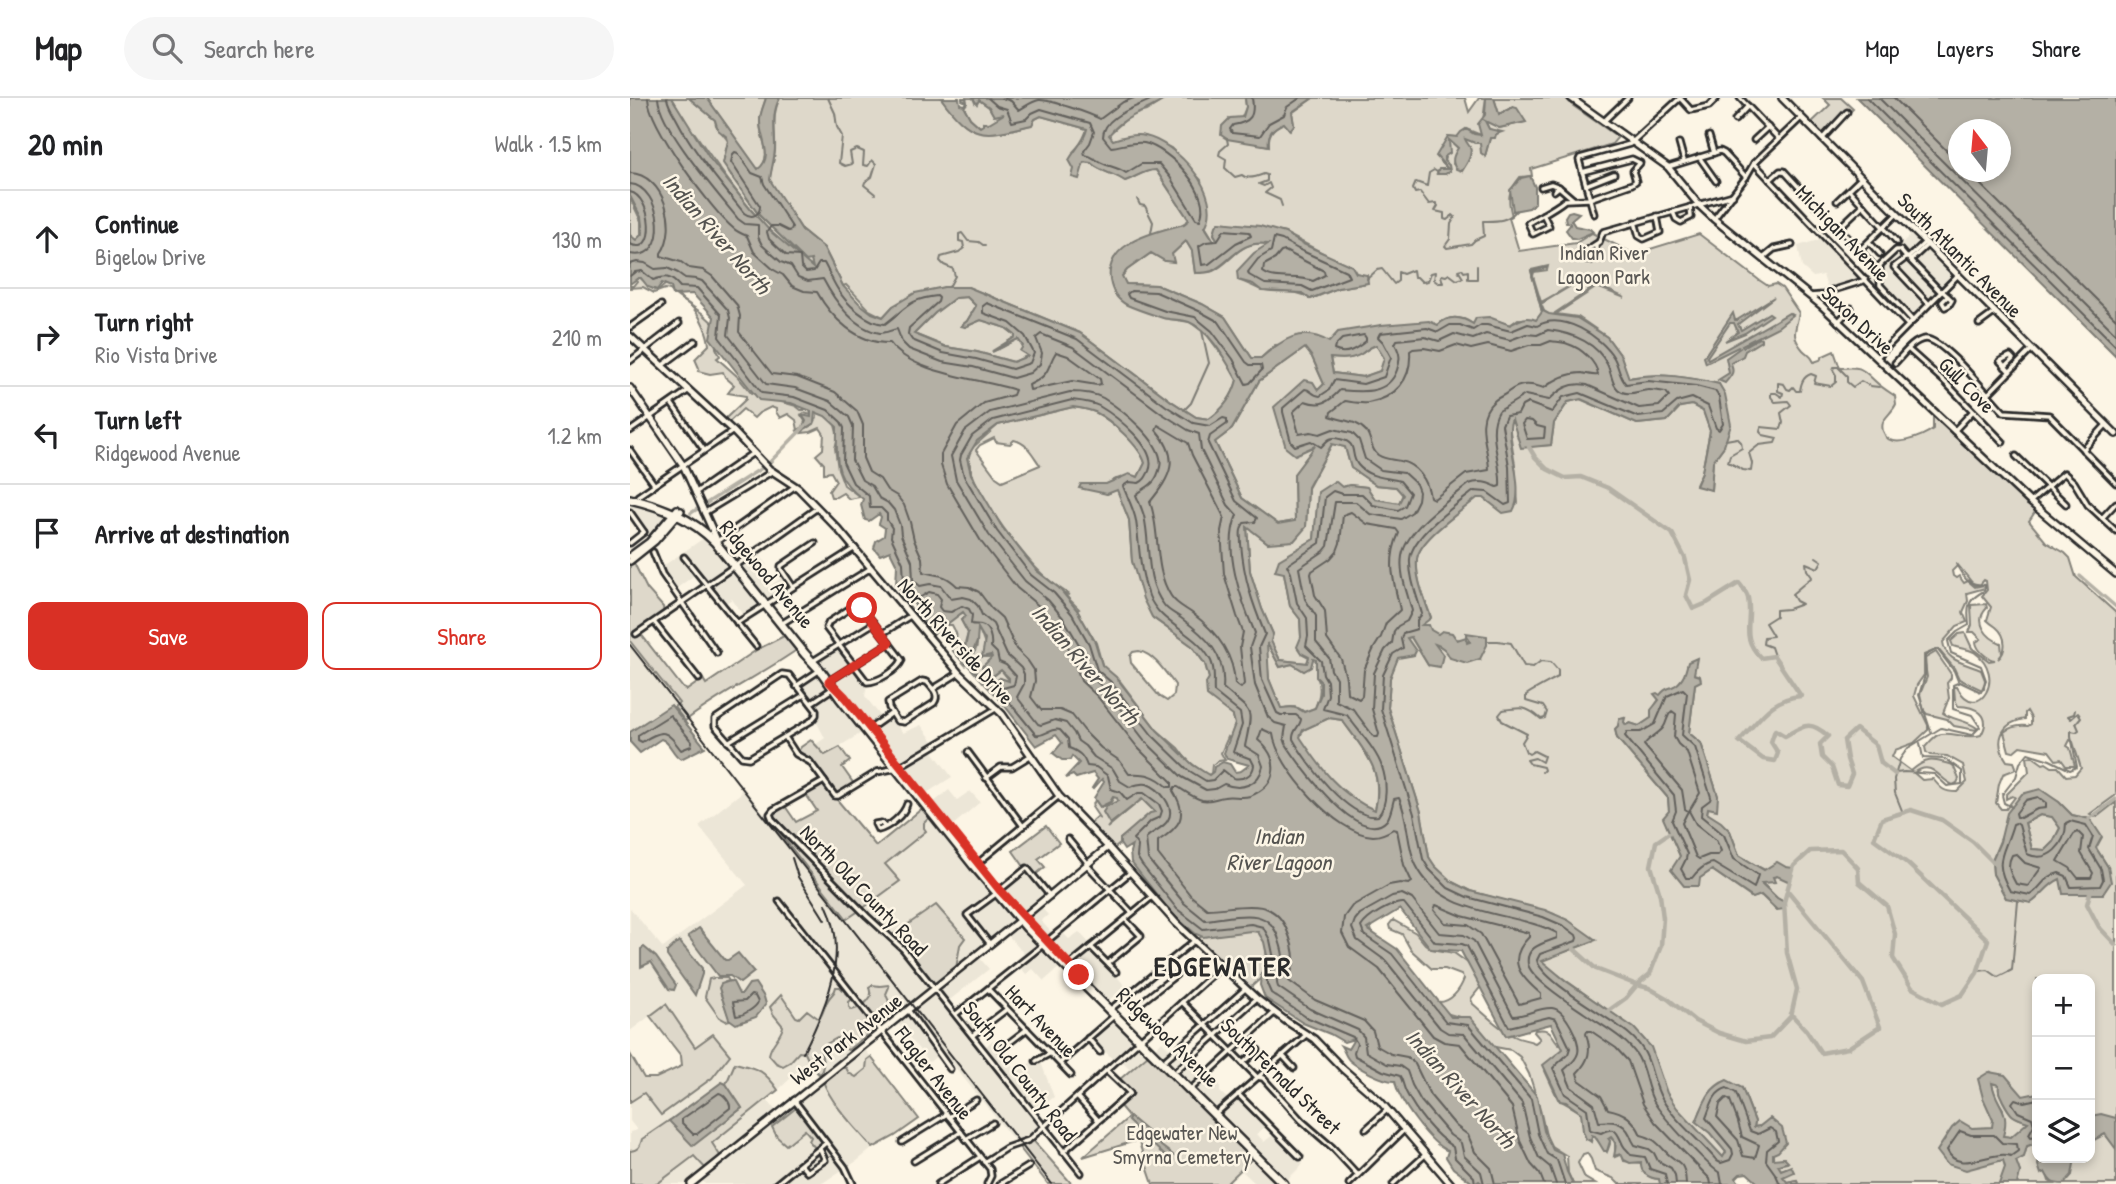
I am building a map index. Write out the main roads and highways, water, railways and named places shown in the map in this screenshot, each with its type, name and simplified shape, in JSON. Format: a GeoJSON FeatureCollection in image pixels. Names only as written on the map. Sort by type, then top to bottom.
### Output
{"type":"FeatureCollection","features":[{"type":"Feature","properties":{"kind":"main road"},"geometry":{"type":"LineString","coordinates":[[632,498],[680,514]]}},
{"type":"Feature","properties":{"kind":"main road","name":"Ridgewood Avenue"},"geometry":{"type":"LineString","coordinates":[[680,514],[701,524],[717,539],[998,891]]}},
{"type":"Feature","properties":{"kind":"main road","name":"Ridgewood Avenue"},"geometry":{"type":"LineString","coordinates":[[680,514],[710,537],[737,565]]}},
{"type":"Feature","properties":{"kind":"main road","name":"Ridgewood Avenue"},"geometry":{"type":"LineString","coordinates":[[899,767],[917,796],[964,853],[1081,984],[1243,1137],[1283,1181]]}},
{"type":"Feature","properties":{"kind":"main road"},"geometry":{"type":"LineString","coordinates":[[964,853],[978,863]]}},
{"type":"Feature","properties":{"kind":"main road","name":"Ridgewood Avenue"},"geometry":{"type":"LineString","coordinates":[[1045,945],[1101,996],[1113,1012]]}},
{"type":"Feature","properties":{"kind":"main road"},"geometry":{"type":"LineString","coordinates":[[1081,984],[1087,985],[1097,996],[1101,996]]}},
{"type":"Feature","properties":{"kind":"main road","name":"Ridgewood Avenue"},"geometry":{"type":"LineString","coordinates":[[1141,1039],[1166,1059],[1194,1090]]}},
{"type":"Feature","properties":{"kind":"main road","name":"Ridgewood Avenue"},"geometry":{"type":"LineString","coordinates":[[1218,1113],[1257,1157],[1262,1158],[1283,1181]]}},
{"type":"Feature","properties":{"kind":"water"},"geometry":{"type":"Polygon","coordinates":[[[630,98],[672,98],[710,159],[751,210],[770,231],[813,268],[811,260],[806,261],[759,215],[723,163],[727,137],[718,130],[715,120],[689,98],[707,98],[758,169],[763,164],[766,153],[760,126],[761,112],[766,98],[780,98],[774,116],[775,151],[770,180],[802,230],[824,248],[843,286],[872,313],[883,317],[893,306],[915,293],[944,287],[968,287],[1080,333],[1171,401],[1196,417],[1209,419],[1226,402],[1237,380],[1217,347],[1204,332],[1189,322],[1163,318],[1123,303],[1115,294],[1110,280],[1111,267],[1124,247],[1147,235],[1189,220],[1156,170],[1144,172],[1125,181],[1084,162],[1079,179],[1072,177],[1074,169],[1069,160],[1082,142],[1087,129],[1041,116],[1035,119],[1032,125],[1002,132],[981,132],[962,122],[941,98],[959,98],[960,104],[964,105],[966,102],[962,98],[966,98],[967,103],[964,107],[970,118],[980,127],[983,122],[989,123],[1004,114],[994,116],[989,107],[979,100],[977,104],[973,98],[1167,98],[1122,122],[1109,135],[1113,140],[1133,135],[1145,136],[1157,140],[1183,159],[1203,186],[1209,214],[1205,227],[1214,241],[1217,239],[1214,234],[1219,222],[1260,226],[1285,233],[1352,266],[1356,273],[1367,275],[1368,283],[1338,288],[1310,299],[1302,293],[1262,291],[1253,284],[1238,280],[1237,271],[1254,253],[1268,244],[1250,245],[1212,271],[1195,273],[1192,251],[1186,241],[1172,254],[1174,262],[1165,261],[1151,253],[1122,276],[1126,284],[1157,285],[1225,317],[1252,358],[1261,358],[1285,340],[1301,335],[1319,337],[1329,342],[1338,332],[1381,325],[1429,321],[1438,325],[1455,318],[1473,324],[1476,318],[1489,317],[1510,325],[1526,318],[1536,320],[1542,312],[1534,283],[1543,311],[1577,318],[1607,337],[1621,356],[1629,378],[1674,376],[1719,384],[1725,394],[1731,425],[1724,446],[1713,461],[1711,490],[1696,486],[1702,472],[1710,431],[1703,411],[1692,405],[1680,407],[1667,421],[1637,424],[1581,399],[1568,402],[1554,423],[1551,445],[1521,448],[1512,419],[1510,438],[1517,489],[1517,501],[1513,511],[1503,513],[1484,498],[1477,498],[1433,534],[1417,559],[1419,581],[1431,618],[1422,625],[1429,625],[1431,630],[1438,634],[1442,631],[1452,633],[1457,640],[1466,637],[1467,643],[1470,642],[1466,633],[1487,636],[1487,645],[1480,659],[1467,663],[1450,658],[1444,649],[1435,644],[1443,655],[1440,667],[1428,665],[1411,637],[1407,638],[1416,651],[1414,655],[1398,658],[1390,678],[1388,708],[1421,812],[1429,857],[1435,866],[1452,882],[1470,891],[1545,910],[1568,920],[1596,940],[1542,961],[1634,1028],[1651,1047],[1667,1093],[1677,1108],[1723,1157],[1726,1152],[1710,1133],[1696,1122],[1707,1097],[1720,1083],[1727,1080],[1742,1088],[1755,1122],[1754,1127],[1770,1118],[1782,1128],[1786,1143],[1773,1154],[1773,1159],[1784,1158],[1788,1162],[1778,1165],[1781,1170],[1791,1166],[1794,1172],[1783,1177],[1787,1182],[1797,1180],[1798,1184],[1759,1184],[1747,1173],[1736,1178],[1740,1184],[1660,1184],[1659,1179],[1644,1172],[1641,1162],[1630,1163],[1624,1160],[1621,1154],[1614,1156],[1616,1145],[1611,1136],[1608,1138],[1610,1141],[1607,1151],[1604,1151],[1595,1136],[1592,1135],[1591,1141],[1586,1139],[1581,1113],[1566,1102],[1560,1101],[1543,1065],[1563,1049],[1551,1024],[1506,1036],[1461,951],[1431,949],[1400,909],[1367,929],[1397,949],[1451,1017],[1470,1017],[1537,1096],[1544,1131],[1553,1150],[1562,1154],[1573,1184],[1483,1184],[1479,1181],[1474,1184],[1453,1168],[1446,1157],[1448,1151],[1433,1140],[1416,1120],[1402,1099],[1395,1081],[1371,1074],[1348,1058],[1341,1046],[1348,1049],[1354,1039],[1344,1042],[1303,1023],[1265,998],[1260,985],[1268,960],[1264,942],[1258,932],[1203,937],[1172,914],[1131,862],[1132,845],[1124,850],[1120,844],[1120,839],[1150,813],[1155,812],[1142,799],[1110,824],[1103,812],[1107,806],[1118,801],[1113,797],[1110,802],[1100,807],[1094,798],[1104,782],[1102,779],[1093,789],[1098,779],[1093,773],[1065,778],[1079,763],[1072,756],[1070,760],[1062,760],[1053,753],[1062,743],[1056,735],[1036,746],[965,662],[991,686],[1000,678],[1009,681],[1001,670],[990,678],[982,667],[992,657],[982,657],[985,640],[978,628],[977,642],[971,656],[964,653],[968,633],[961,620],[966,616],[963,612],[934,634],[915,610],[915,605],[896,585],[897,565],[890,551],[880,555],[874,548],[876,541],[884,536],[885,528],[879,524],[879,514],[869,521],[865,520],[861,505],[863,499],[842,476],[837,459],[837,427],[825,416],[815,412],[814,423],[806,428],[802,415],[811,417],[811,411],[791,403],[759,400],[710,338],[714,317],[693,294],[673,295],[671,287],[662,283],[657,290],[648,287],[641,278],[630,284],[630,235],[636,240],[643,233],[641,217],[630,196],[630,98]],[[967,297],[955,298],[914,334],[946,347],[1013,362],[1028,356],[1020,351],[1023,346],[1018,339],[992,352],[1015,335],[1006,328],[981,320],[965,327],[961,326],[976,306],[967,297]],[[1376,345],[1353,357],[1330,358],[1333,373],[1363,377],[1380,371],[1384,358],[1376,345]],[[1305,348],[1259,381],[1232,429],[1215,442],[1242,498],[1278,524],[1295,521],[1294,474],[1315,446],[1295,455],[1286,448],[1274,407],[1304,380],[1313,382],[1318,390],[1324,384],[1305,348]],[[1073,407],[998,425],[977,441],[967,458],[971,474],[1002,527],[1037,571],[1059,588],[1077,610],[1095,642],[1102,665],[1116,677],[1157,730],[1193,765],[1209,775],[1214,767],[1223,762],[1230,764],[1235,772],[1249,765],[1227,759],[1224,753],[1235,724],[1233,716],[1207,696],[1206,683],[1209,678],[1205,664],[1192,646],[1152,617],[1143,599],[1132,561],[1129,520],[1117,490],[1107,494],[1079,488],[1081,484],[1106,484],[1129,474],[1138,477],[1145,463],[1131,442],[1102,416],[1090,410],[1073,407]],[[1332,444],[1308,487],[1306,527],[1294,541],[1268,543],[1247,527],[1250,571],[1273,634],[1271,641],[1280,660],[1307,663],[1309,657],[1297,647],[1301,637],[1300,619],[1290,606],[1284,573],[1275,571],[1279,560],[1314,539],[1318,492],[1335,481],[1342,487],[1367,487],[1375,499],[1399,503],[1403,495],[1396,487],[1376,485],[1351,468],[1345,447],[1332,444]],[[1267,643],[1269,679],[1281,708],[1296,708],[1304,712],[1315,708],[1321,694],[1321,682],[1316,677],[1316,660],[1313,659],[1311,667],[1304,671],[1292,664],[1280,667],[1267,643]],[[1329,718],[1303,730],[1300,737],[1323,770],[1341,789],[1375,810],[1375,772],[1365,751],[1342,720],[1329,718]]]}},
{"type":"Feature","properties":{"kind":"water"},"geometry":{"type":"Polygon","coordinates":[[[1245,98],[1313,98],[1292,112],[1294,125],[1290,130],[1284,123],[1273,129],[1269,146],[1227,139],[1221,135],[1222,126],[1230,118],[1243,117],[1245,98]]]}},
{"type":"Feature","properties":{"kind":"water"},"geometry":{"type":"Polygon","coordinates":[[[1486,98],[1494,98],[1499,114],[1513,107],[1517,108],[1526,122],[1499,128],[1485,121],[1489,129],[1502,132],[1496,134],[1495,138],[1490,138],[1485,156],[1481,153],[1480,143],[1465,139],[1471,153],[1462,171],[1456,169],[1454,163],[1458,148],[1449,140],[1450,153],[1444,157],[1444,161],[1449,165],[1450,171],[1437,174],[1439,169],[1448,169],[1436,156],[1448,136],[1457,137],[1466,129],[1481,135],[1478,124],[1485,115],[1486,98]]]}},
{"type":"Feature","properties":{"kind":"water"},"geometry":{"type":"Polygon","coordinates":[[[1857,98],[2116,98],[2116,356],[1857,98]]]}},
{"type":"Feature","properties":{"kind":"water"},"geometry":{"type":"Polygon","coordinates":[[[1530,176],[1535,187],[1535,203],[1529,208],[1513,211],[1510,190],[1521,178],[1530,176]]]}},
{"type":"Feature","properties":{"kind":"water"},"geometry":{"type":"Polygon","coordinates":[[[1572,211],[1579,213],[1571,220],[1575,226],[1593,232],[1577,239],[1572,238],[1566,230],[1570,223],[1566,222],[1565,217],[1572,211]]]}},
{"type":"Feature","properties":{"kind":"water"},"geometry":{"type":"Polygon","coordinates":[[[1774,297],[1738,324],[1741,330],[1769,313],[1772,315],[1745,333],[1725,341],[1738,332],[1734,323],[1730,323],[1708,359],[1789,313],[1793,315],[1778,327],[1742,345],[1743,347],[1761,339],[1731,363],[1731,376],[1725,383],[1718,380],[1729,373],[1726,358],[1740,348],[1706,363],[1704,357],[1733,313],[1737,320],[1774,297]]]}},
{"type":"Feature","properties":{"kind":"water"},"geometry":{"type":"Polygon","coordinates":[[[1697,658],[1694,674],[1700,676],[1701,681],[1695,684],[1689,733],[1701,743],[1718,796],[1717,810],[1708,808],[1707,813],[1730,831],[1739,855],[1764,870],[1777,862],[1794,868],[1790,882],[1777,876],[1773,877],[1775,882],[1761,883],[1784,902],[1785,909],[1777,910],[1761,895],[1753,898],[1712,870],[1700,878],[1699,886],[1684,886],[1671,870],[1680,856],[1663,818],[1669,811],[1668,798],[1617,738],[1615,729],[1619,719],[1625,718],[1626,725],[1630,723],[1639,726],[1651,718],[1651,710],[1659,700],[1654,694],[1660,695],[1679,683],[1688,662],[1697,658]]]}},
{"type":"Feature","properties":{"kind":"water"},"geometry":{"type":"Polygon","coordinates":[[[671,705],[705,747],[681,759],[661,739],[640,753],[630,742],[630,732],[671,705]]]}},
{"type":"Feature","properties":{"kind":"water"},"geometry":{"type":"Polygon","coordinates":[[[2040,789],[2072,815],[2090,819],[2102,837],[2096,848],[2108,867],[2111,882],[2103,894],[2063,894],[2060,879],[2031,903],[2006,898],[1993,874],[1992,860],[2000,842],[2007,813],[2022,794],[2040,789]],[[2040,815],[2025,823],[2032,849],[2045,850],[2053,842],[2060,828],[2052,817],[2040,815]]]}},
{"type":"Feature","properties":{"kind":"water"},"geometry":{"type":"Polygon","coordinates":[[[699,928],[725,960],[738,953],[754,972],[740,983],[730,976],[718,976],[688,936],[699,928]]]}},
{"type":"Feature","properties":{"kind":"water"},"geometry":{"type":"Polygon","coordinates":[[[679,941],[702,968],[695,995],[667,956],[667,952],[679,941]]]}},
{"type":"Feature","properties":{"kind":"water"},"geometry":{"type":"Polygon","coordinates":[[[644,947],[656,957],[676,985],[674,990],[669,989],[651,962],[641,967],[641,949],[644,947]]]}},
{"type":"Feature","properties":{"kind":"water"},"geometry":{"type":"Polygon","coordinates":[[[730,981],[739,994],[742,994],[749,984],[755,983],[766,1004],[756,1017],[736,1024],[729,1019],[719,988],[721,984],[730,981]]]}},
{"type":"Feature","properties":{"kind":"water"},"geometry":{"type":"Polygon","coordinates":[[[1989,1072],[2005,1075],[2023,1096],[2032,1094],[2032,1144],[2027,1146],[2024,1157],[2016,1161],[2020,1172],[2017,1184],[1999,1184],[2005,1167],[2003,1160],[1966,1170],[1947,1164],[1937,1151],[1960,1121],[1972,1128],[1992,1127],[1993,1120],[1978,1079],[1989,1072]],[[1992,1083],[2004,1113],[2003,1136],[2011,1137],[2028,1122],[2010,1113],[1999,1085],[1992,1083]]]}},
{"type":"Feature","properties":{"kind":"water"},"geometry":{"type":"Polygon","coordinates":[[[722,1082],[742,1108],[693,1146],[669,1121],[722,1082]]]}},
{"type":"Feature","properties":{"kind":"water"},"geometry":{"type":"Polygon","coordinates":[[[2095,1115],[2116,1118],[2116,1149],[2105,1134],[2095,1139],[2095,1115]]]}},
{"type":"Feature","properties":{"kind":"water"},"geometry":{"type":"Polygon","coordinates":[[[1130,1117],[1173,1155],[1173,1160],[1166,1157],[1128,1121],[1130,1117]]]}},
{"type":"Feature","properties":{"kind":"water"},"geometry":{"type":"Polygon","coordinates":[[[2074,1163],[2072,1175],[2064,1184],[2052,1182],[2045,1172],[2041,1174],[2038,1165],[2074,1163]]]}},
{"type":"Feature","properties":{"kind":"waterway"},"geometry":{"type":"LineString","coordinates":[[828,98],[842,136],[839,163],[845,166],[852,164],[850,152],[857,149],[864,152],[863,165],[868,166],[872,160],[876,164],[872,177],[864,185],[875,194]]}},
{"type":"Feature","properties":{"kind":"waterway"},"geometry":{"type":"LineString","coordinates":[[1227,139],[1228,144],[1219,155],[1226,159],[1225,168],[1235,177],[1267,175],[1267,181],[1259,184],[1264,186],[1269,183],[1271,188],[1265,193],[1280,200],[1282,206]]}},
{"type":"Feature","properties":{"kind":"waterway"},"geometry":{"type":"LineString","coordinates":[[1437,172],[1434,170],[1429,173],[1427,186],[1416,182],[1413,189],[1415,193],[1420,192],[1429,204],[1436,203],[1438,206],[1435,211],[1444,213],[1444,219],[1447,220],[1453,215],[1455,217],[1451,224],[1450,239],[1445,246],[1447,248],[1471,244],[1484,236],[1483,221],[1505,219],[1516,211]]}},
{"type":"Feature","properties":{"kind":"waterway"},"geometry":{"type":"LineString","coordinates":[[1137,199],[1140,205],[1145,206],[1153,222],[1151,233]]}},
{"type":"Feature","properties":{"kind":"waterway"},"geometry":{"type":"LineString","coordinates":[[949,287],[955,276],[953,269],[940,261],[941,257],[964,248],[963,242],[959,241],[959,234],[962,233],[968,241],[985,245]]}},
{"type":"Feature","properties":{"kind":"waterway"},"geometry":{"type":"LineString","coordinates":[[1367,279],[1382,269],[1394,284],[1398,281],[1398,272],[1403,274],[1413,270],[1414,277],[1422,282],[1428,281],[1431,273],[1435,272],[1434,280],[1438,283],[1443,283],[1442,275],[1449,274],[1457,280],[1463,278],[1458,270],[1462,269],[1464,272],[1468,271],[1468,279],[1477,279],[1477,266]]}},
{"type":"Feature","properties":{"kind":"waterway"},"geometry":{"type":"LineString","coordinates":[[1184,410],[1191,403],[1209,363],[1202,331]]}},
{"type":"Feature","properties":{"kind":"waterway"},"geometry":{"type":"LineString","coordinates":[[1726,440],[1737,438],[1742,448],[1730,455],[1728,462],[1751,471],[1749,453],[1759,445],[1775,443],[1777,438],[1763,435],[1760,432],[1761,427],[1781,429],[1781,413],[1791,405],[1788,401],[1775,402],[1771,397],[1771,393],[1782,397],[1783,393],[1778,391],[1778,383],[1784,384],[1787,389],[1793,387],[1800,391],[1803,381],[1811,374],[1816,376],[1814,383],[1831,386],[1836,382],[1834,367],[1838,367],[1853,387],[1861,381],[1879,387]]}},
{"type":"Feature","properties":{"kind":"waterway"},"geometry":{"type":"LineString","coordinates":[[691,513],[768,464],[805,426]]}},
{"type":"Feature","properties":{"kind":"waterway"},"geometry":{"type":"LineString","coordinates":[[1529,447],[1547,469],[1565,478],[1581,477],[1608,488],[1672,533],[1685,558],[1690,580],[1686,595],[1693,609],[1739,583],[1743,588],[1748,598],[1750,643],[1761,658],[1774,656],[1801,696],[1773,706],[1739,741],[1763,759],[1775,761],[1778,753],[1771,742],[1775,730],[1785,736],[1803,727],[1812,726],[1828,736],[1820,744],[1822,757],[1832,767],[1838,785],[1847,786],[1852,774],[1844,740],[1856,729],[1876,745],[1881,763],[1895,774]]}},
{"type":"Feature","properties":{"kind":"waterway"},"geometry":{"type":"LineString","coordinates":[[1774,656],[1771,647],[1763,644],[1764,637],[1773,636],[1765,623],[1776,616],[1776,610],[1802,604],[1796,601],[1792,594],[1812,577],[1806,563],[1818,568],[1822,561],[1816,557]]}},
{"type":"Feature","properties":{"kind":"waterway"},"geometry":{"type":"LineString","coordinates":[[1903,813],[1895,793],[1894,779],[1900,759],[1908,748],[1941,728],[1972,735],[1980,727],[1972,715],[1953,709],[1953,685],[1960,682],[1981,692],[1986,680],[1981,666],[1951,653],[1948,641],[1969,625],[1969,604],[1984,591],[1986,585],[1967,580],[1956,564]]}},
{"type":"Feature","properties":{"kind":"waterway"},"geometry":{"type":"LineString","coordinates":[[2080,576],[2116,607]]}},
{"type":"Feature","properties":{"kind":"waterway"},"geometry":{"type":"LineString","coordinates":[[1487,641],[1511,643],[1524,666],[1533,667],[1541,661],[1551,662],[1558,670],[1558,677],[1526,695],[1526,701],[1543,706],[1547,712],[1545,718],[1541,719],[1519,708],[1503,710],[1499,715],[1502,721],[1527,734],[1522,742],[1526,752],[1529,754],[1534,751],[1544,756],[1542,762],[1535,758],[1527,760],[1530,764],[1543,767],[1542,772]]}},
{"type":"Feature","properties":{"kind":"waterway"},"geometry":{"type":"LineString","coordinates":[[1931,732],[1919,695],[1926,672],[1925,656],[1937,649],[1954,671],[1958,681]]}},
{"type":"Feature","properties":{"kind":"waterway"},"geometry":{"type":"LineString","coordinates":[[2012,807],[2004,803],[2002,795],[2016,777],[2020,763],[2028,753],[2070,770],[2077,767],[2071,731],[2079,730],[2076,723],[2081,717],[2078,713],[2071,719],[2068,716],[2074,714],[2075,710]]}},
{"type":"Feature","properties":{"kind":"waterway"},"geometry":{"type":"LineString","coordinates":[[1896,773],[1934,774],[1947,786],[1962,784],[1962,771],[1945,759],[1923,758],[1920,743]]}},
{"type":"Feature","properties":{"kind":"waterway"},"geometry":{"type":"LineString","coordinates":[[2089,819],[2116,799]]}},
{"type":"Feature","properties":{"kind":"waterway"},"geometry":{"type":"LineString","coordinates":[[1608,1011],[1626,998],[1637,985],[1649,988],[1668,999],[1695,1021],[1719,1033],[1746,1041],[1770,1038],[1791,1016],[1797,989],[1787,953],[1784,902],[1794,866],[1810,851],[1841,850],[1858,868],[1859,882],[1887,906],[1895,934],[1893,958],[1912,988],[1942,1004],[1962,995],[1977,973],[1988,940],[1907,863],[1874,839],[1882,819],[1911,810],[1942,820],[1973,842],[1995,864]]}},
{"type":"Feature","properties":{"kind":"waterway"},"geometry":{"type":"LineString","coordinates":[[1574,949],[1596,969],[1637,985],[1650,974],[1661,946],[1663,918],[1660,895],[1651,866],[1656,842],[1669,833]]}},
{"type":"Feature","properties":{"kind":"waterway"},"geometry":{"type":"LineString","coordinates":[[2091,890],[2087,904],[2099,927],[2116,945]]}},
{"type":"Feature","properties":{"kind":"waterway"},"geometry":{"type":"LineString","coordinates":[[1788,891],[1863,982],[1880,1027],[1848,1048],[1821,1053],[1806,1030],[1791,1014]]}},
{"type":"Feature","properties":{"kind":"waterway"},"geometry":{"type":"LineString","coordinates":[[1977,971],[1988,970],[1998,977],[2012,970],[2018,901]]}},
{"type":"Feature","properties":{"kind":"railway"},"geometry":{"type":"LineString","coordinates":[[630,645],[1052,1184]]}},
{"type":"Feature","properties":{"kind":"railway"},"geometry":{"type":"LineString","coordinates":[[792,858],[798,877],[825,920]]}},
{"type":"Feature","properties":{"kind":"railway"},"geometry":{"type":"LineString","coordinates":[[803,1053],[827,999],[835,961],[836,942],[826,904]]}},
{"type":"Feature","properties":{"kind":"district","name":"EDGEWATER"},"geometry":{"type":"Point","coordinates":[1223,966]}},
{"type":"Feature","properties":{"kind":"water label","name":"Indian River North"},"geometry":{"type":"Point","coordinates":[717,233]}},
{"type":"Feature","properties":{"kind":"water label","name":"Indian River North"},"geometry":{"type":"Point","coordinates":[1086,664]}},
{"type":"Feature","properties":{"kind":"water label","name":"Indian River Lagoon"},"geometry":{"type":"Point","coordinates":[1279,848]}},
{"type":"Feature","properties":{"kind":"water label","name":"Indian River North"},"geometry":{"type":"Point","coordinates":[1461,1088]}},
{"type":"Feature","properties":{"kind":"park label","name":"Indian River Lagoon Park"},"geometry":{"type":"Point","coordinates":[1604,264]}},
{"type":"Feature","properties":{"kind":"park label","name":"Edgewater New Smyrna Cemetery"},"geometry":{"type":"Point","coordinates":[1182,1144]}}]}
